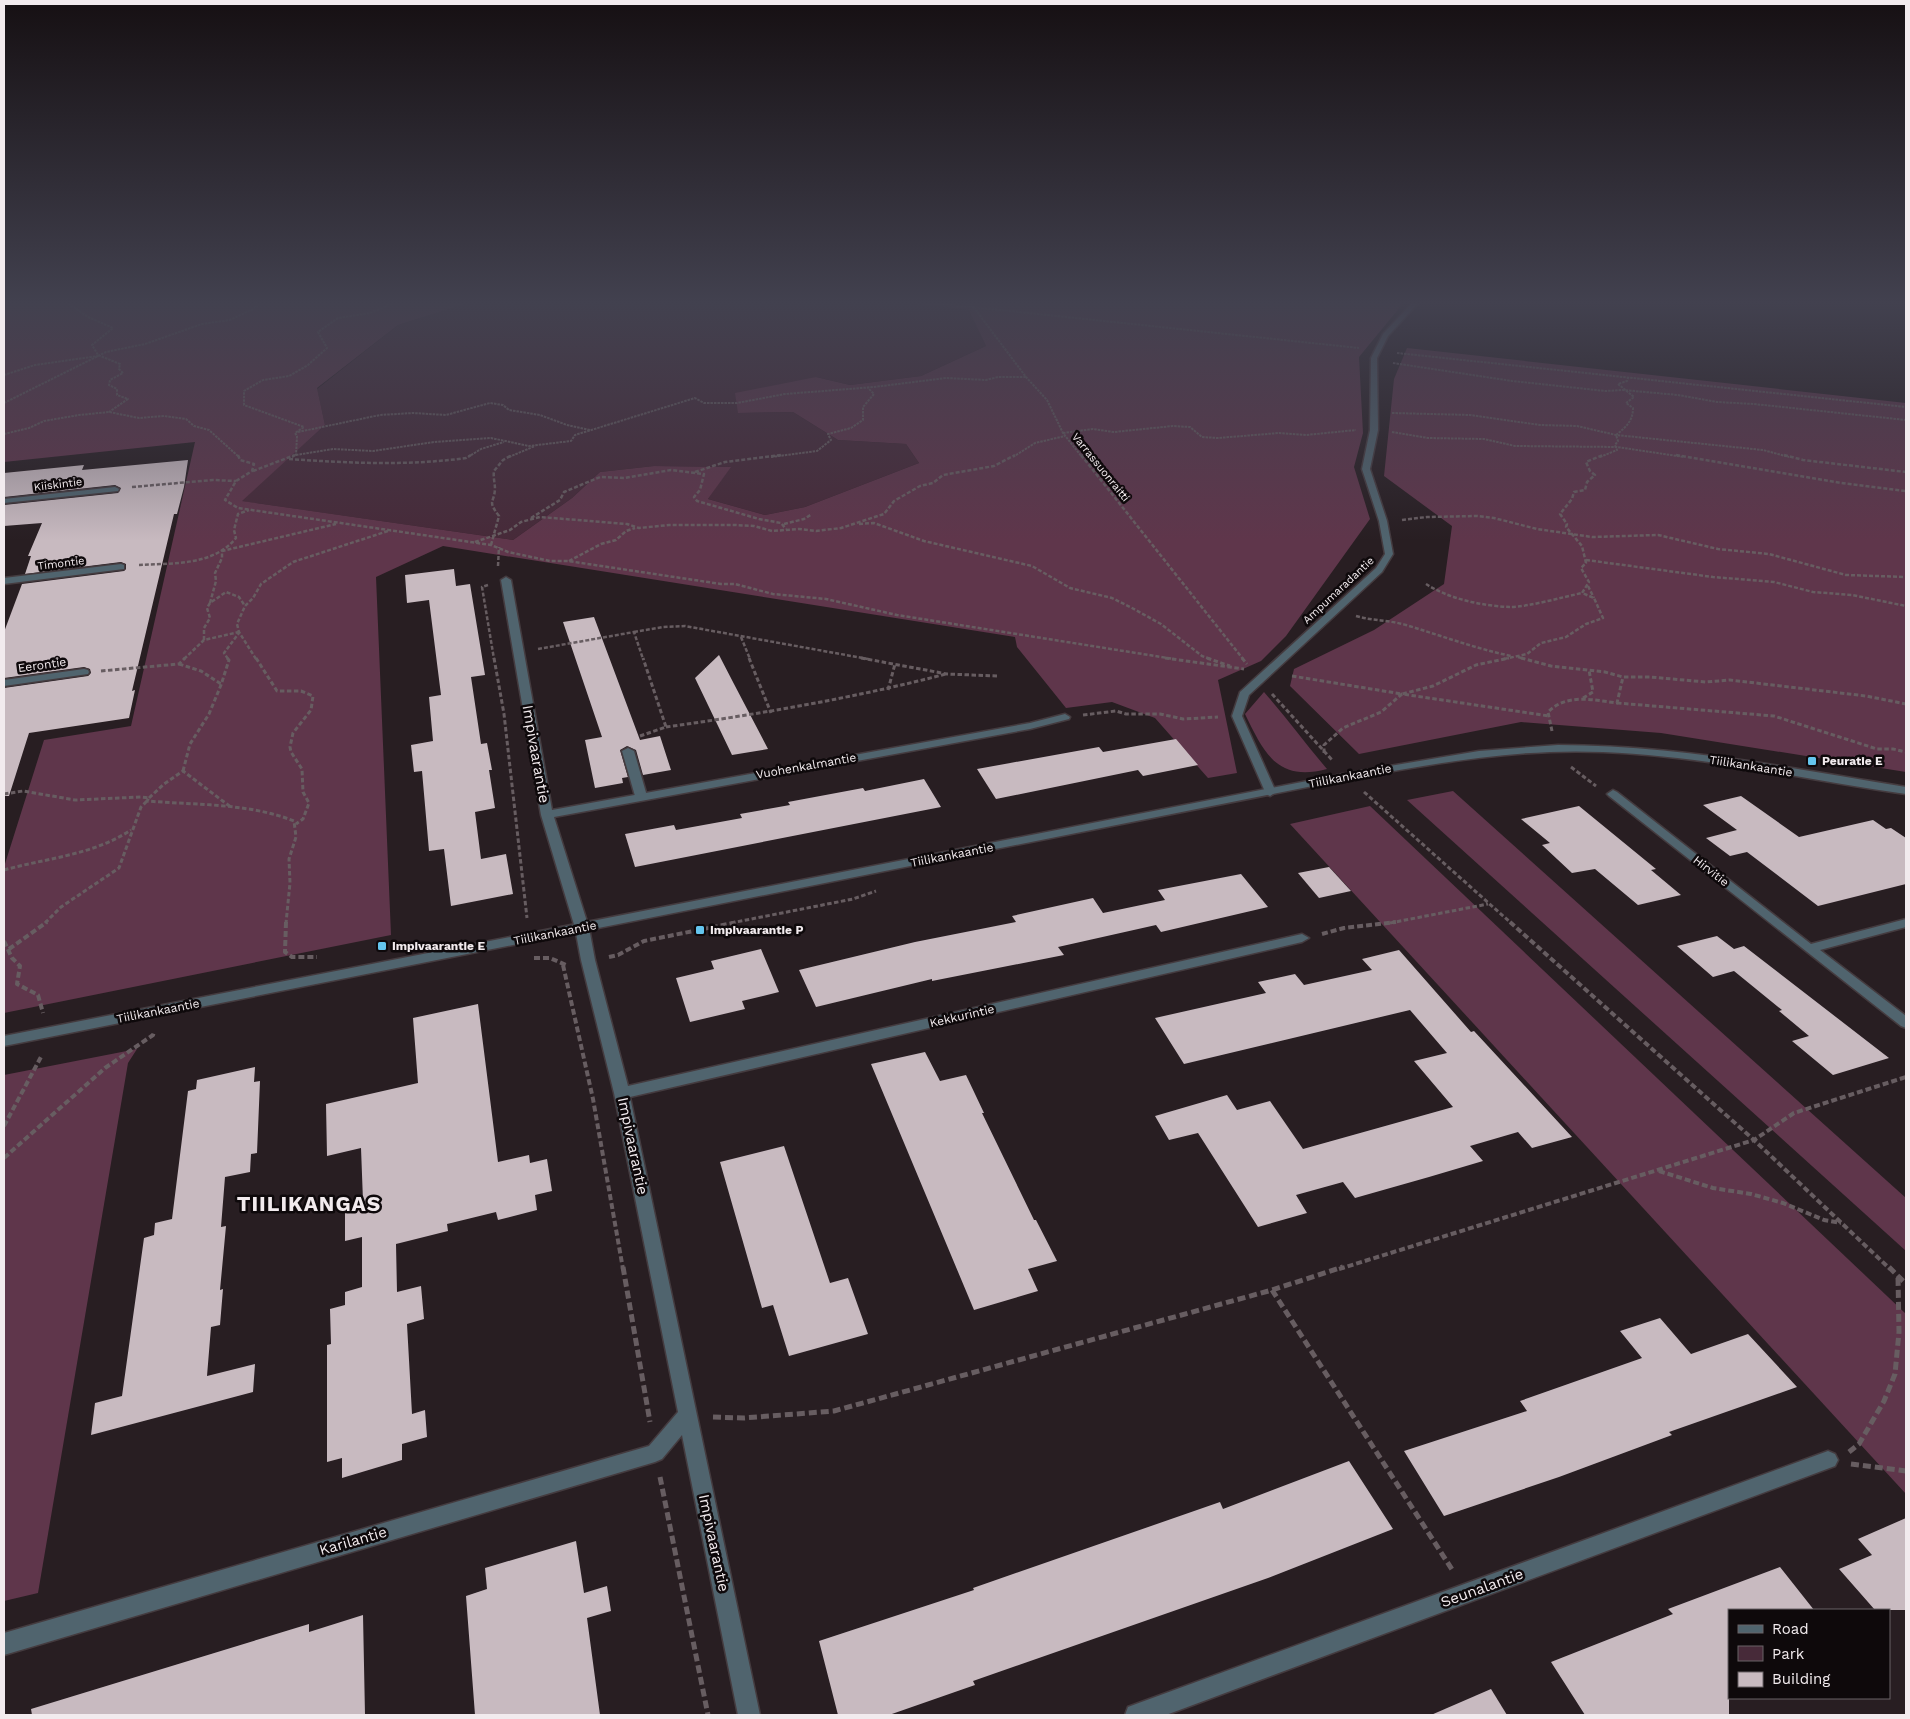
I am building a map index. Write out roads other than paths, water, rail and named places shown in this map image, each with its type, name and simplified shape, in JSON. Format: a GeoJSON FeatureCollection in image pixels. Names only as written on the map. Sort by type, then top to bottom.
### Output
{"type":"FeatureCollection","features":[{"type":"Feature","properties":{"kind":"street","name":"Ampumaradantie"},"geometry":{"type":"LineString","coordinates":[[1270,792],[1237,716],[1244,694],[1379,570],[1389,554],[1383,521],[1366,470],[1374,430],[1375,381]]}},
{"type":"Feature","properties":{"kind":"street","name":"Kiiskintie"},"geometry":{"type":"LineString","coordinates":[[4,502],[114,489]]}},
{"type":"Feature","properties":{"kind":"street","name":"Timontie"},"geometry":{"type":"LineString","coordinates":[[4,581],[122,567]]}},
{"type":"Feature","properties":{"kind":"street","name":"Impivaarantie"},"geometry":{"type":"LineString","coordinates":[[506,580],[547,815],[582,928],[588,960],[622,1094],[749,1715]]}},
{"type":"Feature","properties":{"kind":"street","name":"Eerontie"},"geometry":{"type":"LineString","coordinates":[[4,683],[84,672]]}},
{"type":"Feature","properties":{"kind":"street","name":"Vuohenkalmantie"},"geometry":{"type":"LineString","coordinates":[[547,815],[641,796],[1020,728],[1065,717]]}},
{"type":"Feature","properties":{"kind":"street"},"geometry":{"type":"LineString","coordinates":[[628,750],[641,796]]}},
{"type":"Feature","properties":{"kind":"street","name":"Tiilikankaantie"},"geometry":{"type":"LineString","coordinates":[[4,1041],[1348,776],[1464,755],[1522,750],[1561,754],[1614,750],[1698,758],[1906,791]]}},
{"type":"Feature","properties":{"kind":"street","name":"Hirvitie"},"geometry":{"type":"LineString","coordinates":[[1613,794],[1906,1023]]}},
{"type":"Feature","properties":{"kind":"street"},"geometry":{"type":"LineString","coordinates":[[1809,948],[1906,923]]}},
{"type":"Feature","properties":{"kind":"street","name":"Kekkurintie"},"geometry":{"type":"LineString","coordinates":[[622,1094],[1302,938]]}},
{"type":"Feature","properties":{"kind":"street","name":"Karilantie"},"geometry":{"type":"LineString","coordinates":[[4,1644],[655,1453],[687,1415]]}},
{"type":"Feature","properties":{"kind":"street","name":"Seunalantie"},"geometry":{"type":"LineString","coordinates":[[1136,1715],[1828,1460]]}},
{"type":"Feature","properties":{"kind":"place","name":"Peuratie E"},"geometry":{"type":"Point","coordinates":[1812,761]}},
{"type":"Feature","properties":{"kind":"place","name":"Impivaarantie P"},"geometry":{"type":"Point","coordinates":[700,930]}},
{"type":"Feature","properties":{"kind":"place","name":"Impivaarantie E"},"geometry":{"type":"Point","coordinates":[382,946]}},
{"type":"Feature","properties":{"kind":"district","name":"TIILIKANGAS"},"geometry":{"type":"Point","coordinates":[309,1204]}}]}
